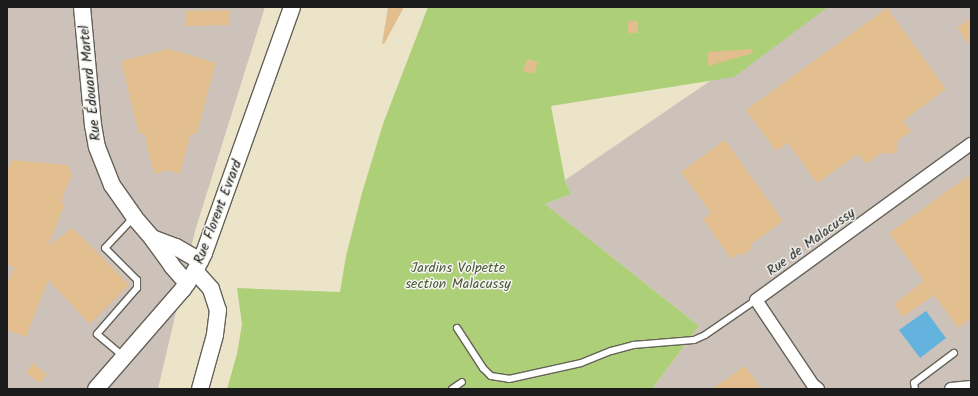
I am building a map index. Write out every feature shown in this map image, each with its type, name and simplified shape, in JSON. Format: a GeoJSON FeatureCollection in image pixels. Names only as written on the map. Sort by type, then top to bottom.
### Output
{"type":"FeatureCollection","features":[{"type":"Feature","properties":{"kind":"street","name":"Rue Édouard Martel"},"geometry":{"type":"LineString","coordinates":[[82,7],[92,118],[97,147],[112,185],[134,217],[152,238],[172,266],[194,272]]}},
{"type":"Feature","properties":{"kind":"street","name":"Rue Florent Evrard"},"geometry":{"type":"LineString","coordinates":[[96,389],[194,272],[292,7]]}},
{"type":"Feature","properties":{"kind":"street","name":"Rue de Malacussy"},"geometry":{"type":"LineString","coordinates":[[756,300],[971,144]]}},
{"type":"Feature","properties":{"kind":"street","name":"Rue Édouard Martel"},"geometry":{"type":"LineString","coordinates":[[152,238],[176,247],[194,272]]}},
{"type":"Feature","properties":{"kind":"street"},"geometry":{"type":"LineString","coordinates":[[194,272],[211,289],[218,310],[215,335],[200,389]]}},
{"type":"Feature","properties":{"kind":"street"},"geometry":{"type":"LineString","coordinates":[[756,300],[813,385],[818,389]]}},
{"type":"Feature","properties":{"kind":"street"},"geometry":{"type":"LineString","coordinates":[[951,389],[971,387]]}},
{"type":"Feature","properties":{"kind":"lane"},"geometry":{"type":"LineString","coordinates":[[124,357],[97,334],[137,288],[137,280],[105,248],[134,217]]}},
{"type":"Feature","properties":{"kind":"lane"},"geometry":{"type":"LineString","coordinates":[[457,328],[483,368],[491,376],[509,379],[581,363],[611,351],[633,345],[694,340],[705,335],[756,300]]}},
{"type":"Feature","properties":{"kind":"lane"},"geometry":{"type":"LineString","coordinates":[[915,389],[914,383],[954,353]]}},
{"type":"Feature","properties":{"kind":"lane"},"geometry":{"type":"LineString","coordinates":[[452,389],[462,382]]}},
{"type":"Feature","properties":{"kind":"shaded area"},"geometry":{"type":"Polygon","coordinates":[[[7,7],[265,7],[195,231],[158,389],[7,389],[7,7]]]}},
{"type":"Feature","properties":{"kind":"shaded area"},"geometry":{"type":"Polygon","coordinates":[[[818,7],[971,7],[971,389],[652,389],[699,326],[545,204],[571,194],[565,180],[818,7]]]}},
{"type":"Feature","properties":{"kind":"green space","name":"Jardins Volpette section Malacussy"},"geometry":{"type":"Polygon","coordinates":[[[428,7],[828,7],[734,77],[551,106],[565,180],[571,194],[545,204],[699,326],[652,389],[227,389],[237,354],[242,324],[237,288],[340,292],[346,256],[362,193],[383,124],[428,7]]]}},
{"type":"Feature","properties":{"kind":"water"},"geometry":{"type":"Polygon","coordinates":[[[926,311],[946,338],[920,358],[899,330],[926,311]]]}},
{"type":"Feature","properties":{"kind":"building"},"geometry":{"type":"Polygon","coordinates":[[[388,7],[404,7],[384,44],[382,44],[388,7]]]}},
{"type":"Feature","properties":{"kind":"building"},"geometry":{"type":"Polygon","coordinates":[[[887,8],[946,89],[903,121],[911,131],[898,140],[896,154],[881,153],[866,164],[858,154],[817,183],[788,143],[776,151],[746,110],[887,8]]]}},
{"type":"Feature","properties":{"kind":"building"},"geometry":{"type":"Polygon","coordinates":[[[230,10],[230,25],[186,26],[186,11],[230,10]]]}},
{"type":"Feature","properties":{"kind":"building"},"geometry":{"type":"Polygon","coordinates":[[[971,18],[971,47],[957,28],[971,18]]]}},
{"type":"Feature","properties":{"kind":"building"},"geometry":{"type":"Polygon","coordinates":[[[628,21],[638,21],[638,33],[628,33],[628,21]]]}},
{"type":"Feature","properties":{"kind":"building"},"geometry":{"type":"Polygon","coordinates":[[[169,49],[216,63],[196,135],[191,133],[180,174],[167,170],[154,174],[144,133],[139,134],[121,61],[169,49]]]}},
{"type":"Feature","properties":{"kind":"building"},"geometry":{"type":"Polygon","coordinates":[[[752,49],[753,53],[708,66],[708,52],[752,49]]]}},
{"type":"Feature","properties":{"kind":"building"},"geometry":{"type":"Polygon","coordinates":[[[527,59],[538,62],[534,74],[523,71],[527,59]]]}},
{"type":"Feature","properties":{"kind":"building"},"geometry":{"type":"Polygon","coordinates":[[[725,140],[783,221],[750,245],[752,248],[741,256],[739,253],[731,259],[703,219],[711,213],[681,172],[725,140]]]}},
{"type":"Feature","properties":{"kind":"building"},"geometry":{"type":"Polygon","coordinates":[[[12,160],[68,165],[72,174],[61,202],[65,203],[48,246],[73,228],[129,285],[90,324],[48,280],[26,337],[7,330],[7,285],[14,267],[7,265],[7,172],[12,160]]]}},
{"type":"Feature","properties":{"kind":"building"},"geometry":{"type":"Polygon","coordinates":[[[971,174],[971,318],[958,328],[934,295],[903,317],[894,304],[924,281],[889,233],[971,174]]]}},
{"type":"Feature","properties":{"kind":"building"},"geometry":{"type":"Polygon","coordinates":[[[33,363],[47,375],[39,383],[26,372],[33,363]]]}},
{"type":"Feature","properties":{"kind":"building"},"geometry":{"type":"Polygon","coordinates":[[[745,366],[761,389],[712,389],[745,366]]]}}]}
